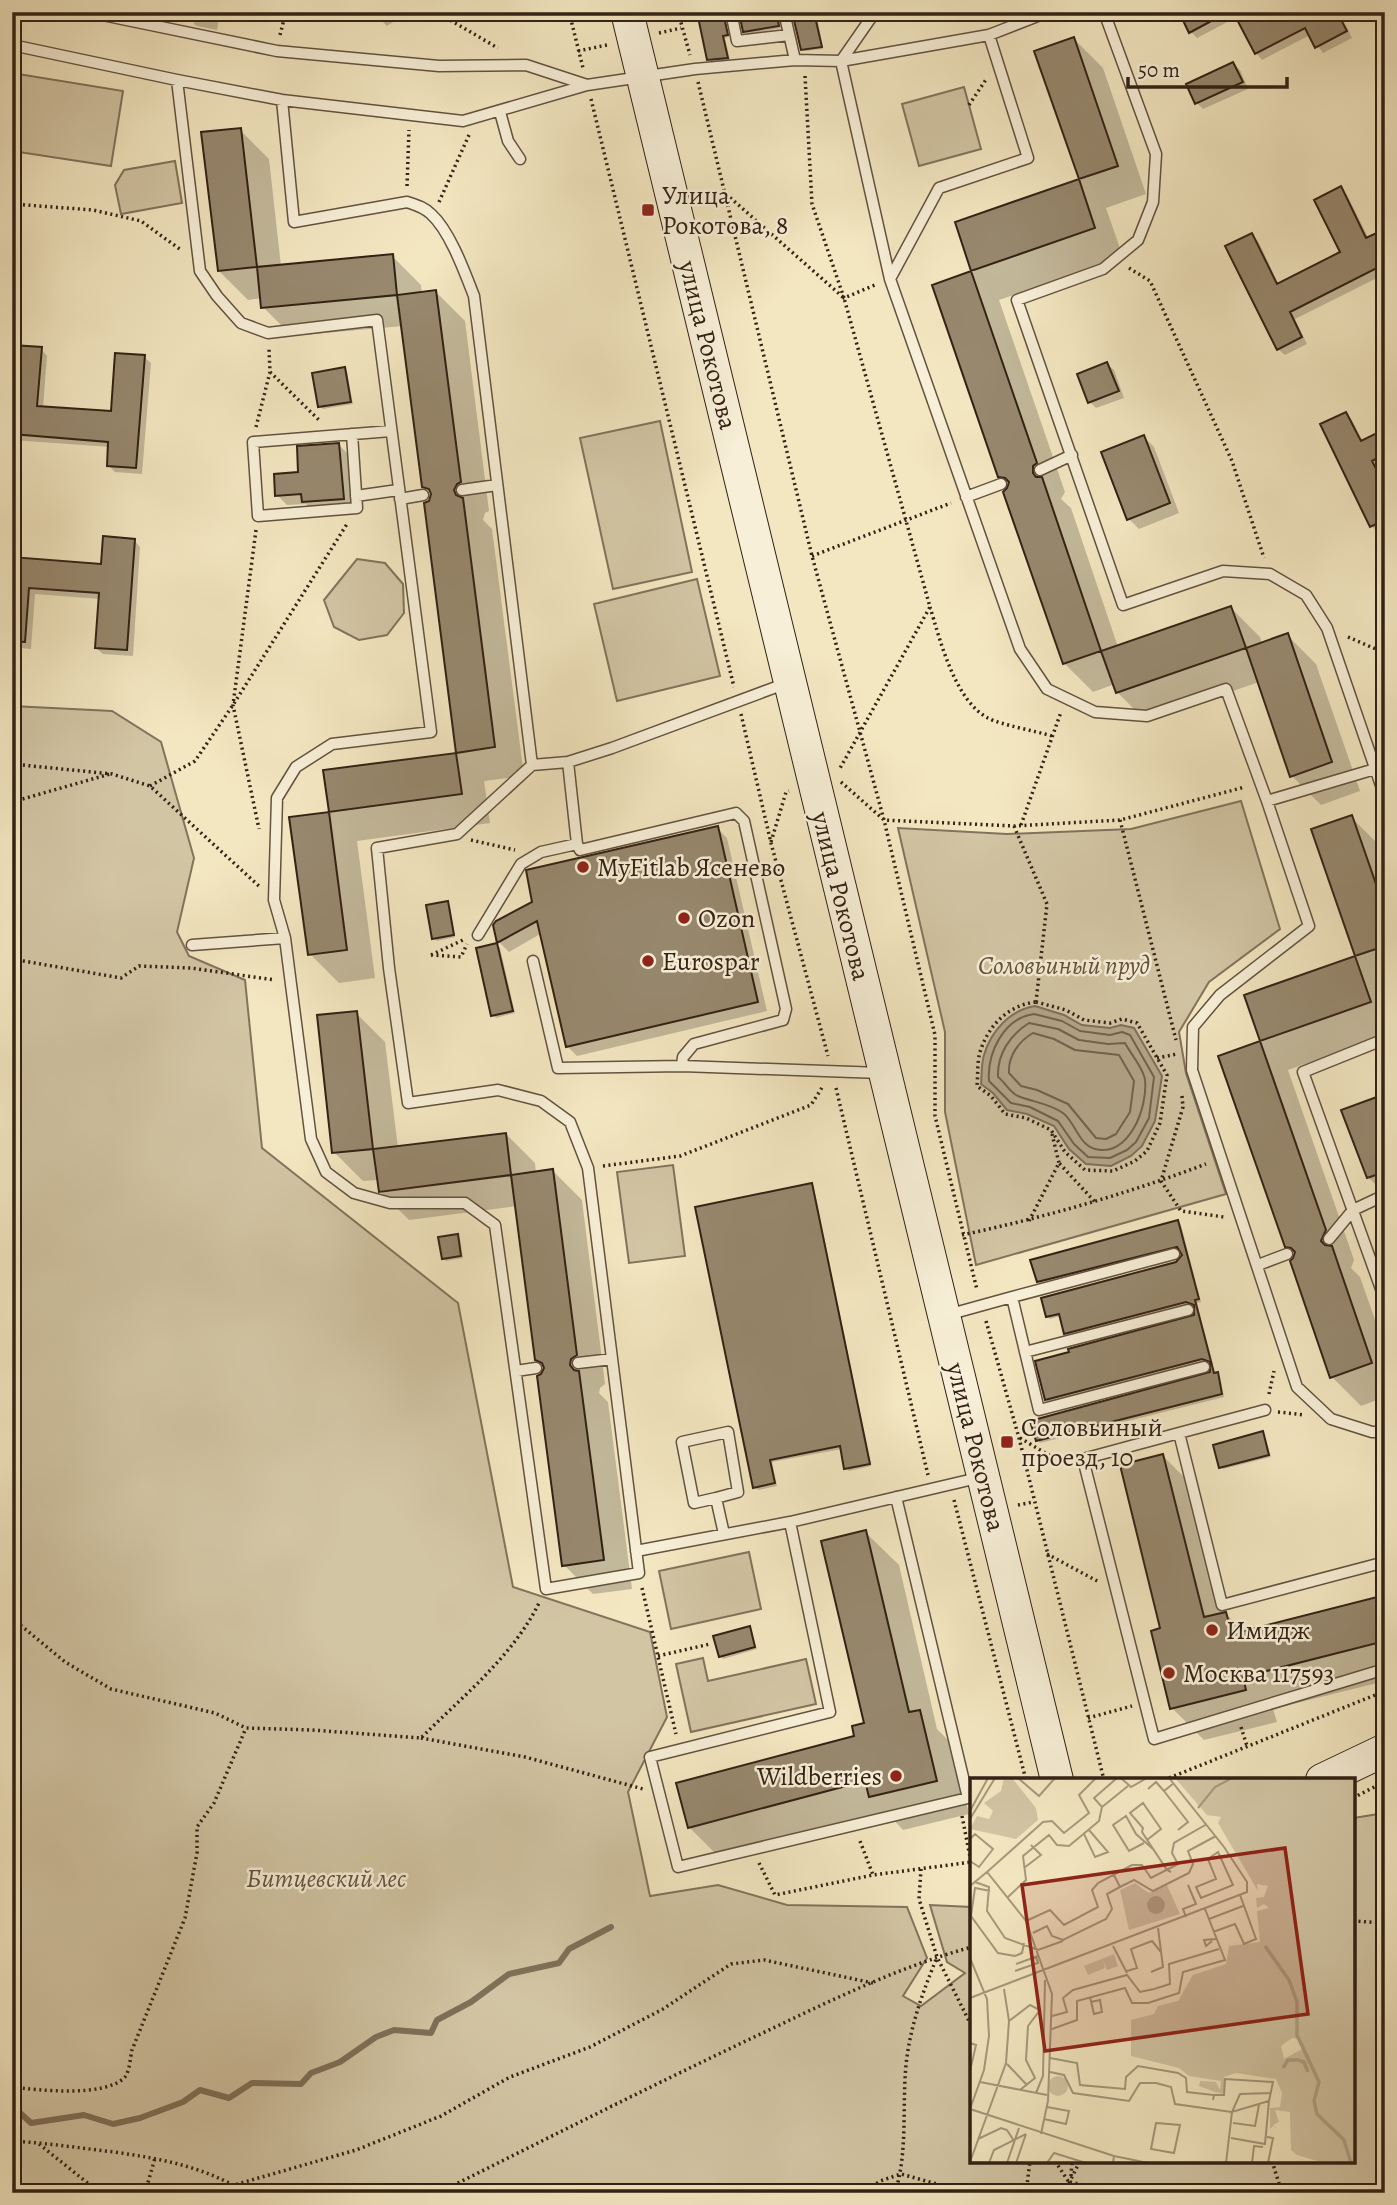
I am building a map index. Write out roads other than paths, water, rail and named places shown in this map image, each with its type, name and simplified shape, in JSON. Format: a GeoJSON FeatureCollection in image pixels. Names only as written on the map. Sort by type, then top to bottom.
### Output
{"type":"FeatureCollection","features":[{"type":"Feature","properties":{"kind":"street","name":"улица Рокотова"},"geometry":{"type":"LineString","coordinates":[[627,12],[1057,1778]]}},
{"type":"Feature","properties":{"kind":"street"},"geometry":{"type":"LineString","coordinates":[[1326,1778],[1385,1750]]}},
{"type":"Feature","properties":{"kind":"lane"},"geometry":{"type":"LineString","coordinates":[[88,12],[277,51],[439,66],[526,65],[587,85]]}},
{"type":"Feature","properties":{"kind":"lane"},"geometry":{"type":"LineString","coordinates":[[731,12],[737,41],[789,35]]}},
{"type":"Feature","properties":{"kind":"lane"},"geometry":{"type":"LineString","coordinates":[[784,12],[799,60]]}},
{"type":"Feature","properties":{"kind":"lane"},"geometry":{"type":"LineString","coordinates":[[875,12],[841,61],[890,279],[1020,649],[1048,689],[1095,712],[1147,716],[1226,689],[1268,802],[1309,926],[1220,995],[1193,1027],[1192,1070],[1297,1387],[1331,1419],[1372,1432],[1385,1432]]}},
{"type":"Feature","properties":{"kind":"lane"},"geometry":{"type":"LineString","coordinates":[[12,45],[282,100],[463,121],[587,85],[695,69],[799,60],[841,61],[989,35],[1048,12]]}},
{"type":"Feature","properties":{"kind":"lane"},"geometry":{"type":"LineString","coordinates":[[1104,12],[1156,154],[1153,202],[1138,240],[1103,269],[1017,300],[1123,605],[1223,571],[1270,575],[1306,596],[1327,628],[1385,797]]}},
{"type":"Feature","properties":{"kind":"lane"},"geometry":{"type":"LineString","coordinates":[[890,279],[939,188],[1028,158],[989,35]]}},
{"type":"Feature","properties":{"kind":"lane"},"geometry":{"type":"LineString","coordinates":[[177,80],[200,271],[217,296],[241,323],[268,333],[377,320],[431,732],[332,744],[296,767],[277,797],[274,900],[285,938],[311,1139],[326,1172],[354,1193],[390,1203],[466,1203],[495,1225],[546,1589],[639,1573],[588,1168],[570,1122],[541,1101],[498,1090],[408,1103],[389,968],[377,848],[457,834],[533,765],[568,762],[612,748],[790,682]]}},
{"type":"Feature","properties":{"kind":"lane"},"geometry":{"type":"LineString","coordinates":[[282,100],[294,222],[407,202],[421,207],[433,215],[456,251],[474,296],[533,765]]}},
{"type":"Feature","properties":{"kind":"lane"},"geometry":{"type":"LineString","coordinates":[[499,112],[508,141],[520,159]]}},
{"type":"Feature","properties":{"kind":"lane"},"geometry":{"type":"LineString","coordinates":[[352,434],[357,508],[258,516],[253,442],[335,436],[352,434],[391,431]]}},
{"type":"Feature","properties":{"kind":"lane"},"geometry":{"type":"LineString","coordinates":[[1040,470],[1072,455]]}},
{"type":"Feature","properties":{"kind":"lane"},"geometry":{"type":"LineString","coordinates":[[966,497],[1001,484]]}},
{"type":"Feature","properties":{"kind":"lane"},"geometry":{"type":"LineString","coordinates":[[462,490],[497,485]]}},
{"type":"Feature","properties":{"kind":"lane"},"geometry":{"type":"LineString","coordinates":[[356,496],[423,495]]}},
{"type":"Feature","properties":{"kind":"lane"},"geometry":{"type":"LineString","coordinates":[[568,762],[577,844],[580,850],[736,813],[744,821],[786,1009],[783,1020],[694,1044],[683,1057],[682,1066]]}},
{"type":"Feature","properties":{"kind":"lane"},"geometry":{"type":"LineString","coordinates":[[1268,802],[1375,769]]}},
{"type":"Feature","properties":{"kind":"lane"},"geometry":{"type":"LineString","coordinates":[[475,936],[521,864],[541,852],[577,844]]}},
{"type":"Feature","properties":{"kind":"lane"},"geometry":{"type":"LineString","coordinates":[[192,945],[285,938]]}},
{"type":"Feature","properties":{"kind":"lane"},"geometry":{"type":"LineString","coordinates":[[533,961],[558,1068],[682,1066],[884,1073]]}},
{"type":"Feature","properties":{"kind":"lane"},"geometry":{"type":"LineString","coordinates":[[1385,1039],[1303,1072],[1385,1300]]}},
{"type":"Feature","properties":{"kind":"lane"},"geometry":{"type":"LineString","coordinates":[[1329,1240],[1353,1210],[1385,1195]]}},
{"type":"Feature","properties":{"kind":"lane"},"geometry":{"type":"LineString","coordinates":[[944,1315],[1174,1254]]}},
{"type":"Feature","properties":{"kind":"lane"},"geometry":{"type":"LineString","coordinates":[[1258,1265],[1287,1254]]}},
{"type":"Feature","properties":{"kind":"lane"},"geometry":{"type":"LineString","coordinates":[[1012,1297],[1039,1409],[1204,1367]]}},
{"type":"Feature","properties":{"kind":"lane"},"geometry":{"type":"LineString","coordinates":[[1025,1352],[1188,1310]]}},
{"type":"Feature","properties":{"kind":"lane"},"geometry":{"type":"LineString","coordinates":[[578,1363],[612,1359]]}},
{"type":"Feature","properties":{"kind":"lane"},"geometry":{"type":"LineString","coordinates":[[516,1371],[536,1368]]}},
{"type":"Feature","properties":{"kind":"lane"},"geometry":{"type":"LineString","coordinates":[[1265,1410],[1083,1459],[1154,1739],[1385,1669]]}},
{"type":"Feature","properties":{"kind":"lane"},"geometry":{"type":"LineString","coordinates":[[728,1432],[738,1492],[716,1498],[694,1503],[682,1443],[728,1432]]}},
{"type":"Feature","properties":{"kind":"lane"},"geometry":{"type":"LineString","coordinates":[[1179,1433],[1222,1605],[1385,1562]]}},
{"type":"Feature","properties":{"kind":"lane"},"geometry":{"type":"LineString","coordinates":[[636,1551],[790,1522],[983,1477]]}},
{"type":"Feature","properties":{"kind":"lane"},"geometry":{"type":"LineString","coordinates":[[790,1522],[830,1712],[650,1757],[678,1867],[966,1798],[896,1497]]}},
{"type":"Feature","properties":{"kind":"lane"},"geometry":{"type":"LineString","coordinates":[[716,1498],[724,1534]]}},
{"type":"Feature","properties":{"kind":"water"},"geometry":{"type":"Polygon","coordinates":[[[1035,1006],[1064,1015],[1082,1025],[1110,1028],[1121,1025],[1134,1028],[1162,1076],[1155,1121],[1142,1146],[1131,1156],[1111,1166],[1086,1164],[1069,1149],[1054,1126],[1027,1114],[1007,1110],[993,1093],[981,1084],[984,1055],[991,1038],[1010,1017],[1035,1006]]]}},
{"type":"Feature","properties":{"kind":"waterway"},"geometry":{"type":"LineString","coordinates":[[12,2111],[19,2112],[31,2123],[84,2115],[113,2124],[140,2118],[183,2102],[200,2090],[229,2098],[252,2083],[301,2084],[311,2073],[340,2062],[376,2037],[394,2030],[431,2033],[437,2020],[471,2002],[509,1974],[559,1963],[569,1949],[611,1927]]}},
{"type":"Feature","properties":{"kind":"place","name":"Улица Рокотова, 8"},"geometry":{"type":"Point","coordinates":[648,210]}},
{"type":"Feature","properties":{"kind":"place","name":"MyFitlab Ясенево"},"geometry":{"type":"Point","coordinates":[583,867]}},
{"type":"Feature","properties":{"kind":"place","name":"Ozon"},"geometry":{"type":"Point","coordinates":[684,918]}},
{"type":"Feature","properties":{"kind":"place","name":"Eurospar"},"geometry":{"type":"Point","coordinates":[648,961]}},
{"type":"Feature","properties":{"kind":"place","name":"Соловьиный проезд, 10"},"geometry":{"type":"Point","coordinates":[1007,1442]}},
{"type":"Feature","properties":{"kind":"place","name":"Имидж"},"geometry":{"type":"Point","coordinates":[1212,1630]}},
{"type":"Feature","properties":{"kind":"place","name":"Москва 117593"},"geometry":{"type":"Point","coordinates":[1169,1673]}},
{"type":"Feature","properties":{"kind":"place","name":"Wildberries"},"geometry":{"type":"Point","coordinates":[896,1776]}},
{"type":"Feature","properties":{"kind":"park label","name":"Соловьиный пруд"},"geometry":{"type":"Point","coordinates":[1064,965]}},
{"type":"Feature","properties":{"kind":"park label","name":"Битцевский лес"},"geometry":{"type":"Point","coordinates":[326,1878]}}]}
